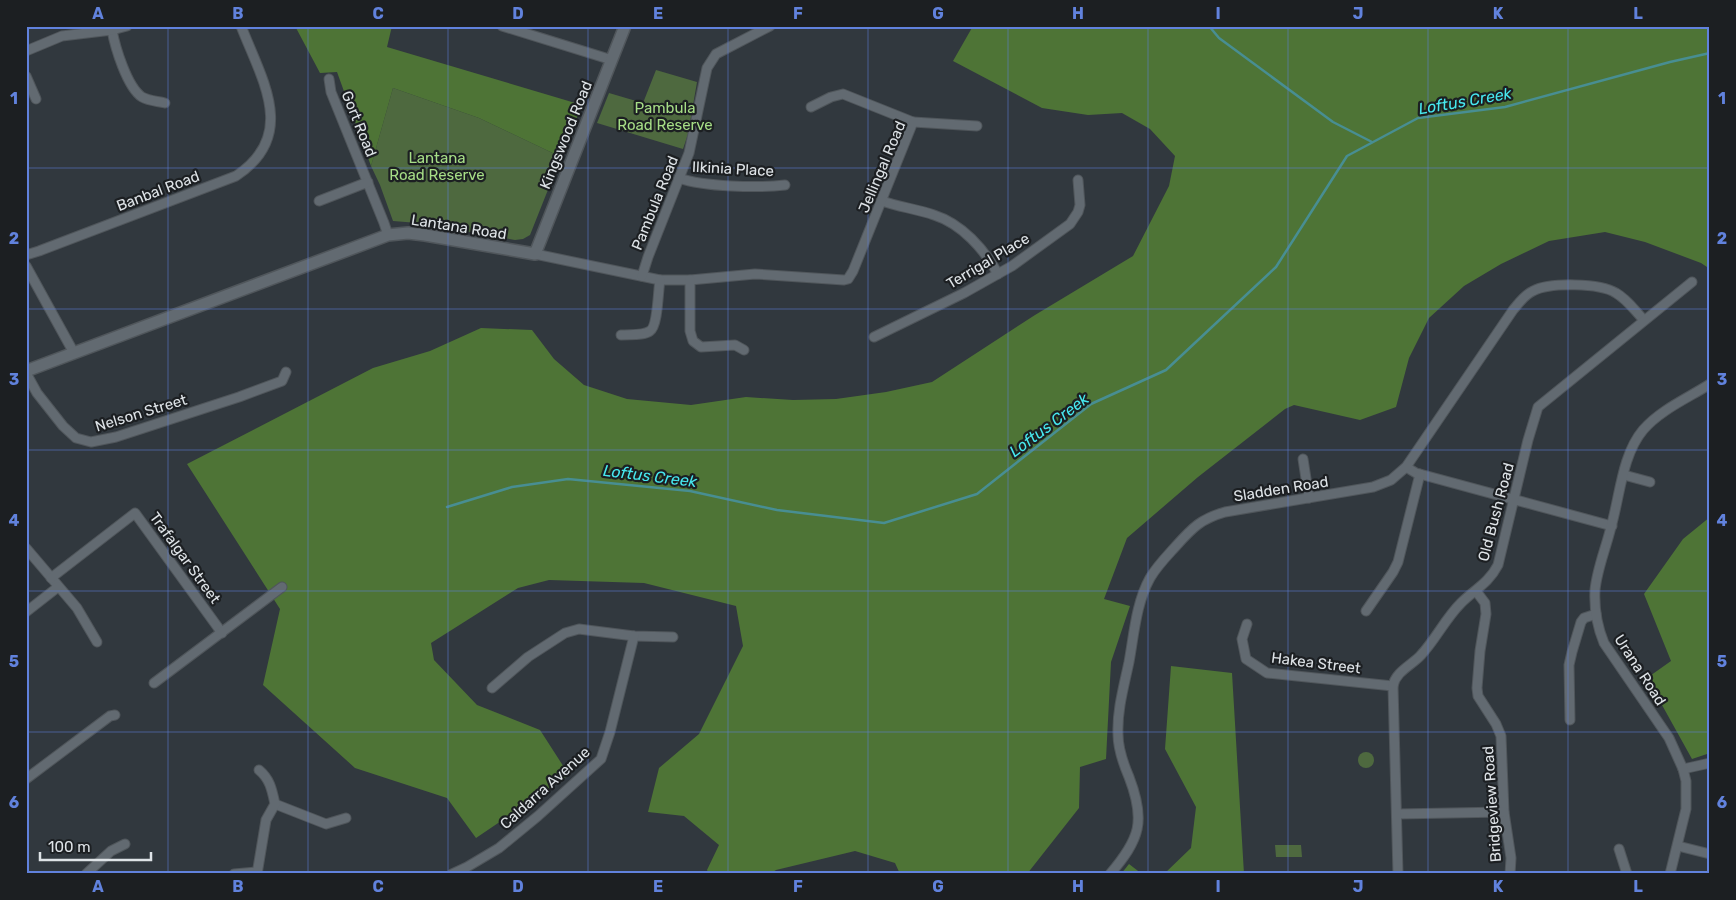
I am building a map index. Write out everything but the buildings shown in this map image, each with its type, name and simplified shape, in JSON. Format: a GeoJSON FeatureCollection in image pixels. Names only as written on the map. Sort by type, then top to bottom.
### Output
{"type":"FeatureCollection","features":[{"type":"Feature","properties":{"kind":"street"},"geometry":{"type":"LineString","coordinates":[[26,51],[62,36],[112,30],[127,26]]}},
{"type":"Feature","properties":{"kind":"street","name":"Banbal Road"},"geometry":{"type":"LineString","coordinates":[[26,255],[236,176],[252,164],[266,146],[272,122],[267,93],[242,26]]}},
{"type":"Feature","properties":{"kind":"street"},"geometry":{"type":"LineString","coordinates":[[502,26],[528,30],[612,60]]}},
{"type":"Feature","properties":{"kind":"street","name":"Kingswood Road"},"geometry":{"type":"LineString","coordinates":[[535,254],[626,26]]}},
{"type":"Feature","properties":{"kind":"street","name":"Pambula Road"},"geometry":{"type":"LineString","coordinates":[[642,276],[693,141],[707,68],[713,58],[723,50],[770,26]]}},
{"type":"Feature","properties":{"kind":"street"},"geometry":{"type":"LineString","coordinates":[[112,30],[115,43],[132,86],[143,98],[165,103]]}},
{"type":"Feature","properties":{"kind":"street"},"geometry":{"type":"LineString","coordinates":[[26,76],[36,99]]}},
{"type":"Feature","properties":{"kind":"street","name":"Gort Road"},"geometry":{"type":"LineString","coordinates":[[329,79],[331,92],[388,235]]}},
{"type":"Feature","properties":{"kind":"street"},"geometry":{"type":"LineString","coordinates":[[811,108],[831,97],[843,94],[913,122]]}},
{"type":"Feature","properties":{"kind":"street","name":"Jellingal Road"},"geometry":{"type":"LineString","coordinates":[[848,279],[853,272],[913,122],[977,126]]}},
{"type":"Feature","properties":{"kind":"street","name":"Ilkinia Place"},"geometry":{"type":"LineString","coordinates":[[679,178],[692,182],[756,187],[785,184]]}},
{"type":"Feature","properties":{"kind":"street","name":"Terrigal Place"},"geometry":{"type":"LineString","coordinates":[[874,337],[964,293],[1012,266],[1070,224],[1080,205],[1078,180]]}},
{"type":"Feature","properties":{"kind":"street"},"geometry":{"type":"LineString","coordinates":[[319,201],[368,182]]}},
{"type":"Feature","properties":{"kind":"street"},"geometry":{"type":"LineString","coordinates":[[882,201],[934,214],[955,225],[990,260],[998,274]]}},
{"type":"Feature","properties":{"kind":"street","name":"Lantana Road"},"geometry":{"type":"LineString","coordinates":[[26,372],[388,235],[408,233],[425,235],[535,254],[660,280],[690,280],[755,274],[838,281],[848,279]]}},
{"type":"Feature","properties":{"kind":"street"},"geometry":{"type":"LineString","coordinates":[[26,266],[74,353]]}},
{"type":"Feature","properties":{"kind":"street"},"geometry":{"type":"LineString","coordinates":[[621,336],[641,334],[651,330],[656,318],[660,280]]}},
{"type":"Feature","properties":{"kind":"street"},"geometry":{"type":"LineString","coordinates":[[690,280],[690,331],[693,341],[701,347],[735,345],[744,350]]}},
{"type":"Feature","properties":{"kind":"street","name":"Old Bush Road"},"geometry":{"type":"LineString","coordinates":[[1393,686],[1395,678],[1421,656],[1461,603],[1492,576],[1498,565],[1538,407],[1692,282]]}},
{"type":"Feature","properties":{"kind":"street","name":"Sladden Road"},"geometry":{"type":"LineString","coordinates":[[1110,874],[1126,854],[1134,840],[1138,827],[1137,798],[1122,756],[1118,735],[1118,721],[1139,612],[1143,595],[1151,577],[1187,534],[1208,517],[1225,512],[1356,491],[1391,480],[1406,468],[1513,310],[1522,298],[1532,292],[1544,287],[1557,285],[1610,290],[1628,302],[1644,320]]}},
{"type":"Feature","properties":{"kind":"street","name":"Nelson Street"},"geometry":{"type":"LineString","coordinates":[[26,372],[37,393],[63,426],[76,438],[91,442],[116,437],[248,394],[282,381],[286,372]]}},
{"type":"Feature","properties":{"kind":"street","name":"Urana Road"},"geometry":{"type":"LineString","coordinates":[[1670,874],[1686,809],[1686,781],[1683,769],[1669,738],[1604,643],[1596,614],[1596,580],[1632,447],[1649,424],[1663,413],[1709,386]]}},
{"type":"Feature","properties":{"kind":"street"},"geometry":{"type":"LineString","coordinates":[[1303,459],[1309,498]]}},
{"type":"Feature","properties":{"kind":"street"},"geometry":{"type":"LineString","coordinates":[[1406,468],[1412,472],[1612,526]]}},
{"type":"Feature","properties":{"kind":"street"},"geometry":{"type":"LineString","coordinates":[[1366,611],[1398,562],[1420,474]]}},
{"type":"Feature","properties":{"kind":"street"},"geometry":{"type":"LineString","coordinates":[[1624,475],[1650,482]]}},
{"type":"Feature","properties":{"kind":"street","name":"Trafalgar Street"},"geometry":{"type":"LineString","coordinates":[[51,578],[135,513],[222,633]]}},
{"type":"Feature","properties":{"kind":"street"},"geometry":{"type":"LineString","coordinates":[[26,548],[77,608],[97,642]]}},
{"type":"Feature","properties":{"kind":"street"},"geometry":{"type":"LineString","coordinates":[[26,612],[58,587]]}},
{"type":"Feature","properties":{"kind":"street"},"geometry":{"type":"LineString","coordinates":[[154,684],[282,587]]}},
{"type":"Feature","properties":{"kind":"street","name":"Bridgeview Road"},"geometry":{"type":"LineString","coordinates":[[1476,591],[1485,603],[1486,614],[1477,688],[1478,696],[1496,724],[1501,736],[1504,812],[1511,858],[1510,874]]}},
{"type":"Feature","properties":{"kind":"street"},"geometry":{"type":"LineString","coordinates":[[1570,720],[1569,665],[1572,652],[1581,622],[1584,618],[1596,614]]}},
{"type":"Feature","properties":{"kind":"street","name":"Hakea Street"},"geometry":{"type":"LineString","coordinates":[[1247,624],[1242,639],[1246,659],[1267,673],[1393,686]]}},
{"type":"Feature","properties":{"kind":"street"},"geometry":{"type":"LineString","coordinates":[[492,688],[528,657],[565,634],[579,629],[634,636],[673,637]]}},
{"type":"Feature","properties":{"kind":"street","name":"Caldarra Avenue"},"geometry":{"type":"LineString","coordinates":[[452,874],[499,848],[538,816],[601,759],[610,732],[634,636]]}},
{"type":"Feature","properties":{"kind":"street"},"geometry":{"type":"LineString","coordinates":[[1393,686],[1398,874]]}},
{"type":"Feature","properties":{"kind":"street"},"geometry":{"type":"LineString","coordinates":[[26,778],[110,716],[115,715]]}},
{"type":"Feature","properties":{"kind":"street"},"geometry":{"type":"LineString","coordinates":[[1683,769],[1710,763]]}},
{"type":"Feature","properties":{"kind":"street"},"geometry":{"type":"LineString","coordinates":[[234,874],[257,873],[266,820],[275,804],[272,787],[266,776],[259,770]]}},
{"type":"Feature","properties":{"kind":"street"},"geometry":{"type":"LineString","coordinates":[[275,804],[326,824],[346,818]]}},
{"type":"Feature","properties":{"kind":"street"},"geometry":{"type":"LineString","coordinates":[[1397,814],[1504,812]]}},
{"type":"Feature","properties":{"kind":"street"},"geometry":{"type":"LineString","coordinates":[[86,874],[110,851],[125,844]]}},
{"type":"Feature","properties":{"kind":"street"},"geometry":{"type":"LineString","coordinates":[[1678,846],[1710,854]]}},
{"type":"Feature","properties":{"kind":"street"},"geometry":{"type":"LineString","coordinates":[[1619,849],[1627,874]]}},
{"type":"Feature","properties":{"kind":"green space"},"geometry":{"type":"Polygon","coordinates":[[[295,26],[392,26],[387,47],[582,105],[561,157],[479,118],[393,88],[371,166],[337,72],[320,73],[295,26]]]}},
{"type":"Feature","properties":{"kind":"green space"},"geometry":{"type":"Polygon","coordinates":[[[973,26],[1710,26],[1710,269],[1701,263],[1645,242],[1605,232],[1549,241],[1501,264],[1464,286],[1429,318],[1409,358],[1396,407],[1360,420],[1294,405],[1285,409],[1198,477],[1127,538],[1104,599],[1130,606],[1111,662],[1106,759],[1080,767],[1079,808],[1027,874],[900,874],[895,863],[855,851],[776,870],[770,874],[709,874],[707,870],[719,845],[684,816],[648,812],[659,768],[699,734],[743,646],[736,606],[644,583],[549,580],[518,588],[431,643],[434,660],[477,705],[540,730],[569,775],[476,838],[447,798],[355,768],[263,685],[280,609],[187,464],[373,368],[430,351],[481,328],[532,330],[554,359],[584,385],[627,399],[691,405],[746,397],[793,400],[836,399],[886,392],[932,382],[1035,315],[1133,256],[1169,186],[1175,156],[1150,129],[1122,113],[1088,115],[1042,108],[953,61],[973,26]]]}},
{"type":"Feature","properties":{"kind":"green space","name":"Pambula Road Reserve"},"geometry":{"type":"Polygon","coordinates":[[[656,70],[697,82],[688,134],[683,149],[597,123],[609,93],[643,103],[656,70]]]}},
{"type":"Feature","properties":{"kind":"green space","name":"Lantana Road Reserve"},"geometry":{"type":"Polygon","coordinates":[[[393,88],[479,118],[561,157],[530,235],[523,239],[515,240],[418,223],[393,221],[371,166],[393,88]]]}},
{"type":"Feature","properties":{"kind":"green space"},"geometry":{"type":"Polygon","coordinates":[[[1710,517],[1710,753],[1692,759],[1647,678],[1671,661],[1644,594],[1683,539],[1710,517]]]}},
{"type":"Feature","properties":{"kind":"green space"},"geometry":{"type":"Polygon","coordinates":[[[1171,666],[1232,673],[1244,874],[1164,874],[1191,848],[1196,807],[1165,749],[1171,666]]]}},
{"type":"Feature","properties":{"kind":"green space"},"geometry":{"type":"Polygon","coordinates":[[[1366,752],[1372,754],[1374,760],[1372,766],[1366,768],[1360,766],[1358,760],[1360,754],[1366,752]]]}},
{"type":"Feature","properties":{"kind":"green space"},"geometry":{"type":"Polygon","coordinates":[[[1275,845],[1301,845],[1302,857],[1276,857],[1275,845]]]}},
{"type":"Feature","properties":{"kind":"green space"},"geometry":{"type":"Polygon","coordinates":[[[1129,864],[1142,874],[1121,874],[1129,864]]]}},
{"type":"Feature","properties":{"kind":"waterway"},"geometry":{"type":"LineString","coordinates":[[1209,26],[1219,38],[1333,122],[1372,142]]}},
{"type":"Feature","properties":{"kind":"waterway","name":"Loftus Creek"},"geometry":{"type":"LineString","coordinates":[[447,507],[512,487],[568,479],[690,491],[777,510],[884,523],[977,494],[1091,404],[1166,370],[1276,267],[1347,156],[1418,118],[1505,107],[1710,53]]}}]}
